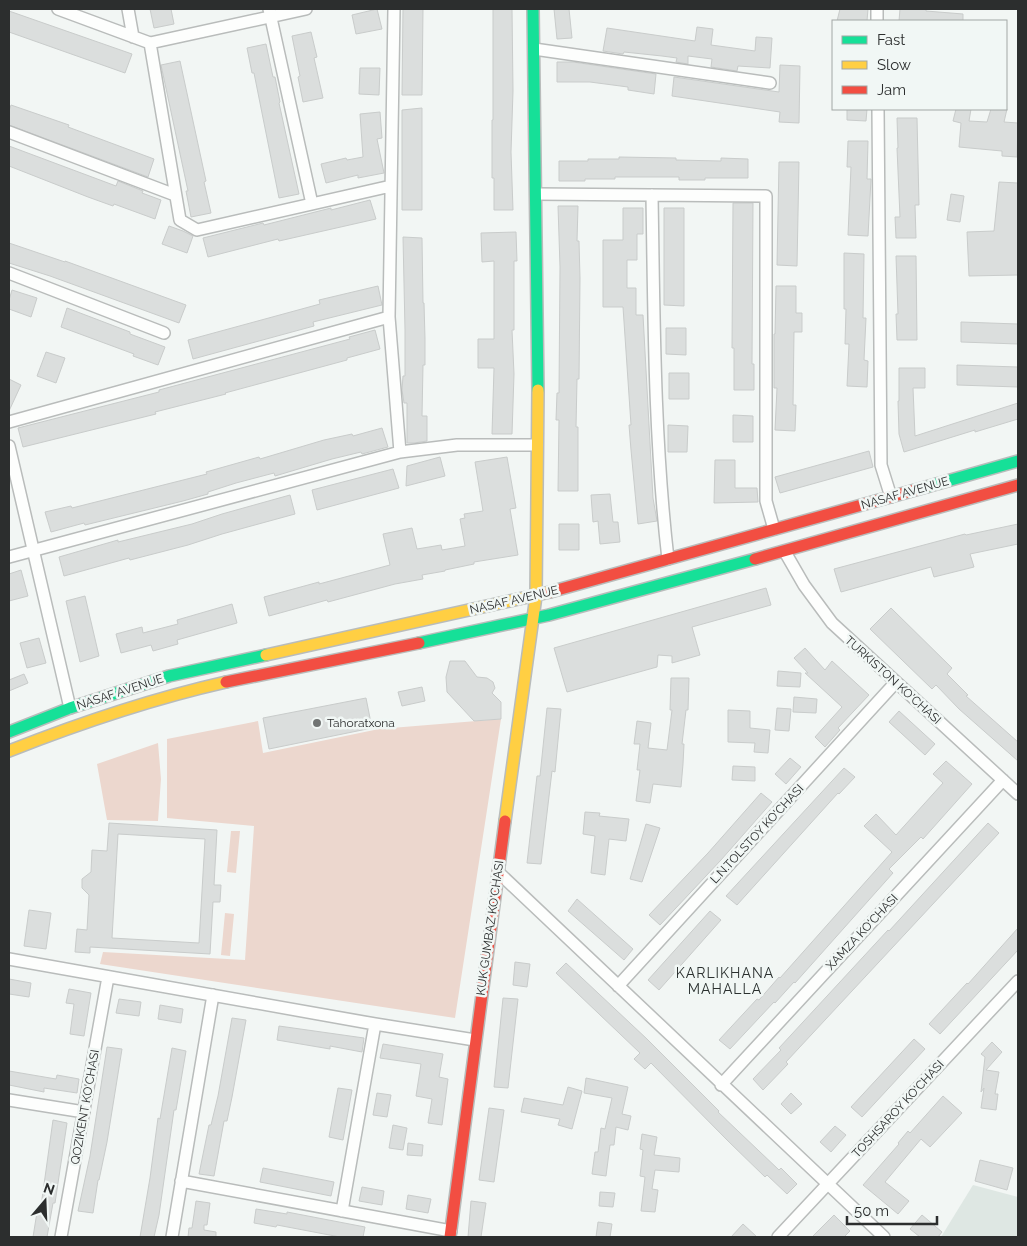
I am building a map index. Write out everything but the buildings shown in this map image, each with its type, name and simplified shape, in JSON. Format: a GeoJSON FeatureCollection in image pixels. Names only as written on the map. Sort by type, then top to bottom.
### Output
{"type":"FeatureCollection","features":[{"type":"Feature","properties":{"kind":"main road","name":"KUK GUMBAZ KO'CHASI"},"geometry":{"type":"LineString","coordinates":[[451,1234],[475,1040],[536,596],[538,371],[534,9]]}},
{"type":"Feature","properties":{"kind":"main road","name":"NASAF AVENUE"},"geometry":{"type":"LineString","coordinates":[[9,732],[70,708],[169,676],[536,596],[1018,461]]}},
{"type":"Feature","properties":{"kind":"main road","name":"NASAF AVENUE"},"geometry":{"type":"LineString","coordinates":[[9,751],[89,720],[215,683],[533,619],[786,552],[1018,485]]}},
{"type":"Feature","properties":{"kind":"street"},"geometry":{"type":"LineString","coordinates":[[58,9],[150,43],[270,13],[306,9]]}},
{"type":"Feature","properties":{"kind":"street"},"geometry":{"type":"LineString","coordinates":[[128,9],[133,37]]}},
{"type":"Feature","properties":{"kind":"street"},"geometry":{"type":"LineString","coordinates":[[394,9],[389,317],[400,452]]}},
{"type":"Feature","properties":{"kind":"street"},"geometry":{"type":"LineString","coordinates":[[270,13],[312,204]]}},
{"type":"Feature","properties":{"kind":"street"},"geometry":{"type":"LineString","coordinates":[[150,43],[180,220],[198,230],[390,186]]}},
{"type":"Feature","properties":{"kind":"street"},"geometry":{"type":"LineString","coordinates":[[534,49],[770,83]]}},
{"type":"Feature","properties":{"kind":"street"},"geometry":{"type":"LineString","coordinates":[[878,110],[881,465],[891,497]]}},
{"type":"Feature","properties":{"kind":"street"},"geometry":{"type":"LineString","coordinates":[[9,132],[176,195]]}},
{"type":"Feature","properties":{"kind":"street"},"geometry":{"type":"LineString","coordinates":[[536,194],[766,196],[766,501],[774,529]]}},
{"type":"Feature","properties":{"kind":"street"},"geometry":{"type":"LineString","coordinates":[[652,195],[655,350],[661,496],[668,559]]}},
{"type":"Feature","properties":{"kind":"street"},"geometry":{"type":"LineString","coordinates":[[9,273],[164,332]]}},
{"type":"Feature","properties":{"kind":"street"},"geometry":{"type":"LineString","coordinates":[[9,422],[389,317]]}},
{"type":"Feature","properties":{"kind":"street"},"geometry":{"type":"LineString","coordinates":[[9,558],[400,452],[457,445],[537,445]]}},
{"type":"Feature","properties":{"kind":"street"},"geometry":{"type":"LineString","coordinates":[[9,446],[70,708]]}},
{"type":"Feature","properties":{"kind":"street","name":"TURKISTON KO'CHASI"},"geometry":{"type":"LineString","coordinates":[[786,552],[804,585],[832,623],[1018,794]]}},
{"type":"Feature","properties":{"kind":"street","name":"L.N.TOLSTOY KO'CHASI"},"geometry":{"type":"LineString","coordinates":[[618,986],[896,682]]}},
{"type":"Feature","properties":{"kind":"street","name":"XAMZA KO'CHASI"},"geometry":{"type":"LineString","coordinates":[[721,1085],[1003,780]]}},
{"type":"Feature","properties":{"kind":"street"},"geometry":{"type":"LineString","coordinates":[[498,872],[721,1085],[884,1237]]}},
{"type":"Feature","properties":{"kind":"street"},"geometry":{"type":"LineString","coordinates":[[9,959],[475,1040]]}},
{"type":"Feature","properties":{"kind":"street","name":"QOZIKENT KO'CHASI"},"geometry":{"type":"LineString","coordinates":[[61,1237],[108,977]]}},
{"type":"Feature","properties":{"kind":"street","name":"TOSHSAROY KO'CHASI"},"geometry":{"type":"LineString","coordinates":[[778,1237],[1018,981]]}},
{"type":"Feature","properties":{"kind":"street"},"geometry":{"type":"LineString","coordinates":[[172,1237],[213,995]]}},
{"type":"Feature","properties":{"kind":"street"},"geometry":{"type":"LineString","coordinates":[[342,1211],[375,1024]]}},
{"type":"Feature","properties":{"kind":"street"},"geometry":{"type":"LineString","coordinates":[[9,1100],[84,1112]]}},
{"type":"Feature","properties":{"kind":"street"},"geometry":{"type":"LineString","coordinates":[[181,1181],[342,1211],[451,1234]]}},
{"type":"Feature","properties":{"kind":"shaded area"},"geometry":{"type":"Polygon","coordinates":[[[501,719],[455,1018],[100,964],[103,952],[245,960],[254,826],[167,818],[167,739],[258,721],[263,753],[379,729],[501,719]]]}},
{"type":"Feature","properties":{"kind":"shaded area"},"geometry":{"type":"Polygon","coordinates":[[[158,743],[161,779],[158,821],[107,820],[97,764],[158,743]]]}},
{"type":"Feature","properties":{"kind":"shaded area"},"geometry":{"type":"Polygon","coordinates":[[[231,831],[240,831],[236,873],[227,872],[231,831]]]}},
{"type":"Feature","properties":{"kind":"shaded area"},"geometry":{"type":"Polygon","coordinates":[[[225,913],[234,914],[230,956],[221,955],[225,913]]]}},
{"type":"Feature","properties":{"kind":"shaded area"},"geometry":{"type":"Polygon","coordinates":[[[973,1185],[1018,1197],[1018,1237],[941,1237],[973,1185]]]}},
{"type":"Feature","properties":{"kind":"traffic: fast"},"geometry":{"type":"LineString","coordinates":[[533,9],[538,390]]}},
{"type":"Feature","properties":{"kind":"traffic: fast"},"geometry":{"type":"LineString","coordinates":[[926,487],[1018,461]]}},
{"type":"Feature","properties":{"kind":"traffic: fast"},"geometry":{"type":"LineString","coordinates":[[419,643],[549,615],[755,559]]}},
{"type":"Feature","properties":{"kind":"traffic: fast"},"geometry":{"type":"LineString","coordinates":[[9,732],[70,708],[169,676],[266,655]]}},
{"type":"Feature","properties":{"kind":"traffic: slow"},"geometry":{"type":"LineString","coordinates":[[505,821],[536,596],[538,390]]}},
{"type":"Feature","properties":{"kind":"traffic: slow"},"geometry":{"type":"LineString","coordinates":[[266,655],[550,592]]}},
{"type":"Feature","properties":{"kind":"traffic: slow"},"geometry":{"type":"LineString","coordinates":[[9,751],[116,712],[226,682]]}},
{"type":"Feature","properties":{"kind":"traffic: jam"},"geometry":{"type":"LineString","coordinates":[[755,559],[1018,485]]}},
{"type":"Feature","properties":{"kind":"traffic: jam"},"geometry":{"type":"LineString","coordinates":[[550,592],[926,487]]}},
{"type":"Feature","properties":{"kind":"traffic: jam"},"geometry":{"type":"LineString","coordinates":[[226,682],[419,643]]}},
{"type":"Feature","properties":{"kind":"traffic: jam"},"geometry":{"type":"LineString","coordinates":[[450,1237],[505,821]]}},
{"type":"Feature","properties":{"kind":"place","name":"Tahoratxona"},"geometry":{"type":"Point","coordinates":[317,723]}},
{"type":"Feature","properties":{"kind":"district","name":"KARLIKHANA MAHALLA"},"geometry":{"type":"Point","coordinates":[725,982]}}]}
